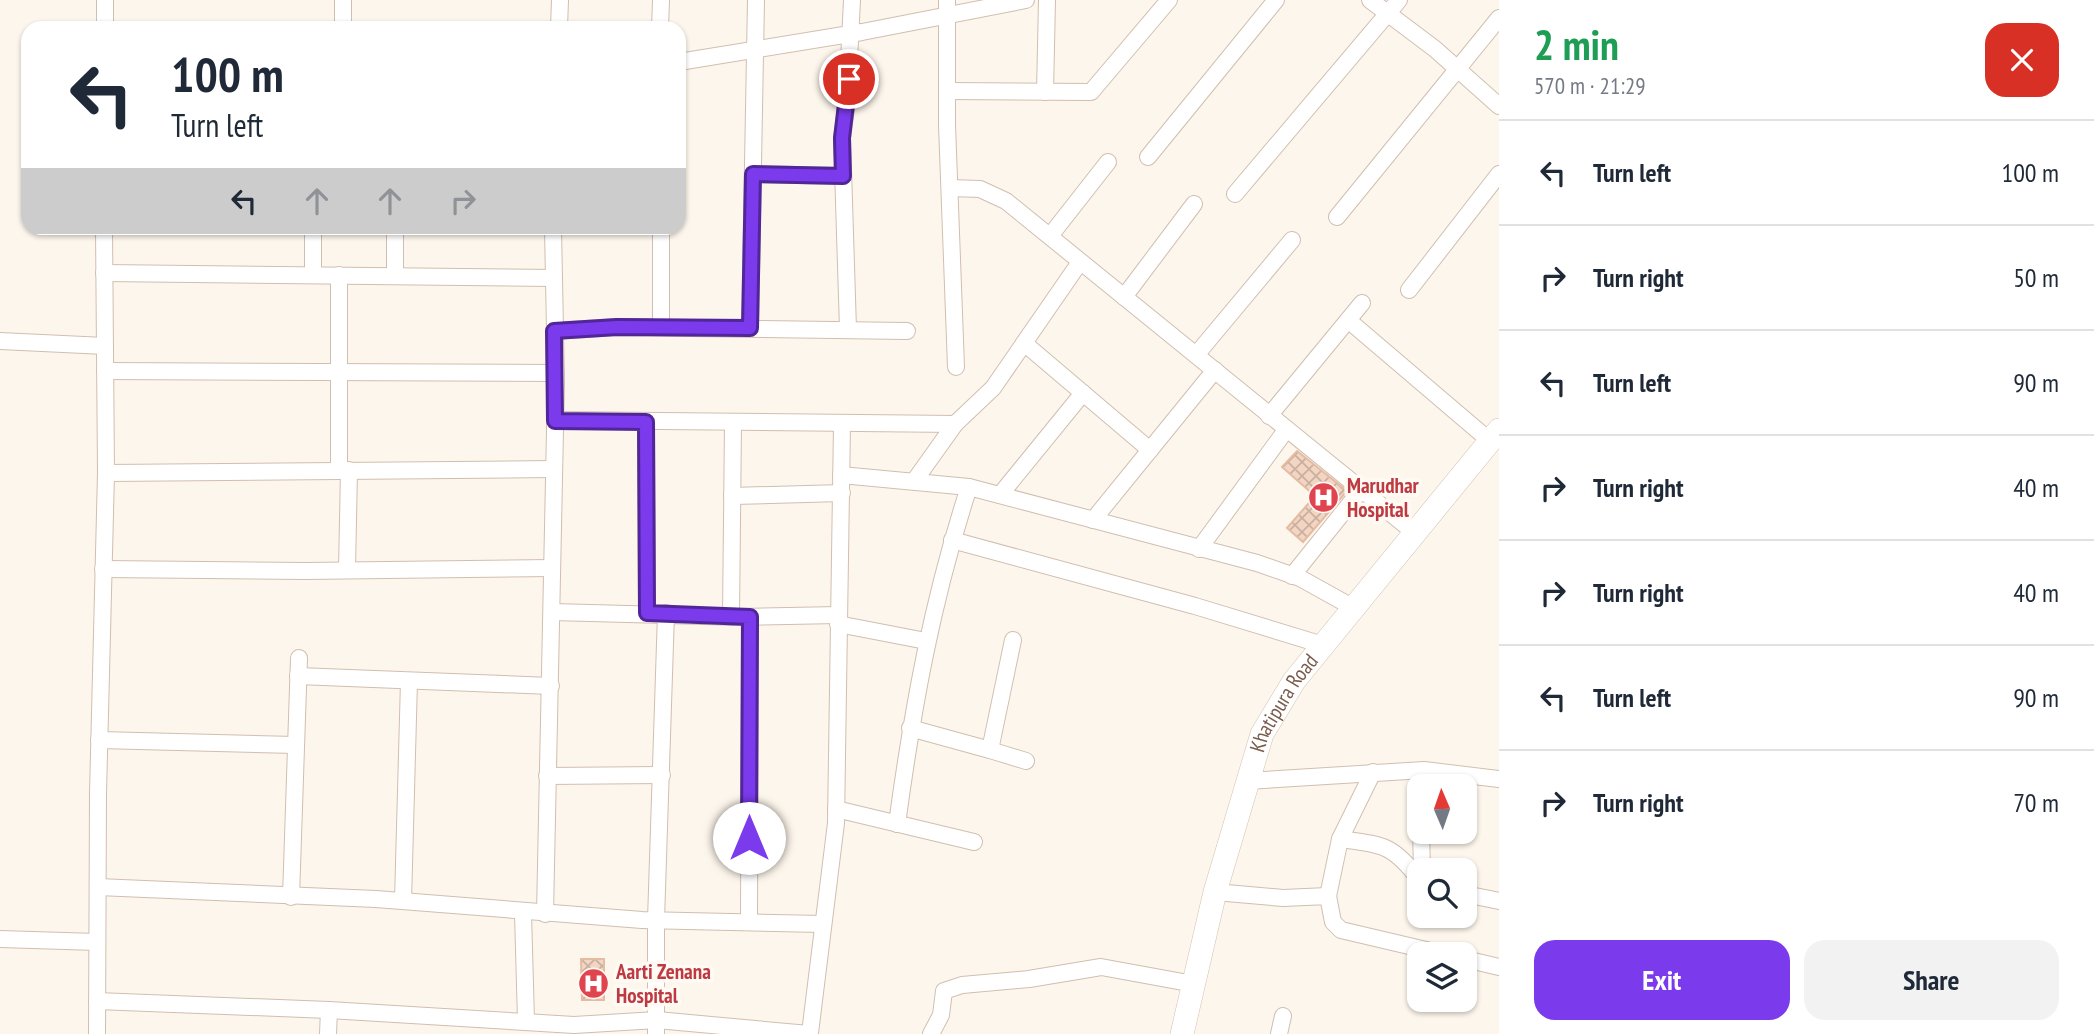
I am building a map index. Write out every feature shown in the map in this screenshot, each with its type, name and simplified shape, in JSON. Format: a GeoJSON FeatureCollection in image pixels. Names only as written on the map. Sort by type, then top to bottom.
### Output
{"type":"FeatureCollection","features":[{"type":"Feature","properties":{"kind":"main road","name":"Khatipura Road"},"geometry":{"type":"LineString","coordinates":[[1182,1034],[1216,892],[1262,734],[1294,681],[1494,435]]}},
{"type":"Feature","properties":{"kind":"street"},"geometry":{"type":"LineString","coordinates":[[105,0],[105,21]]}},
{"type":"Feature","properties":{"kind":"street"},"geometry":{"type":"LineString","coordinates":[[343,0],[343,21]]}},
{"type":"Feature","properties":{"kind":"street"},"geometry":{"type":"LineString","coordinates":[[559,21],[560,0]]}},
{"type":"Feature","properties":{"kind":"street"},"geometry":{"type":"LineString","coordinates":[[660,21],[661,0]]}},
{"type":"Feature","properties":{"kind":"street"},"geometry":{"type":"LineString","coordinates":[[750,328],[756,0]]}},
{"type":"Feature","properties":{"kind":"street"},"geometry":{"type":"LineString","coordinates":[[848,329],[842,138],[852,33],[852,0]]}},
{"type":"Feature","properties":{"kind":"street"},"geometry":{"type":"LineString","coordinates":[[686,61],[852,33],[947,8],[1026,0]]}},
{"type":"Feature","properties":{"kind":"street"},"geometry":{"type":"LineString","coordinates":[[1045,92],[1047,0]]}},
{"type":"Feature","properties":{"kind":"street"},"geometry":{"type":"LineString","coordinates":[[947,91],[1091,92],[1169,0]]}},
{"type":"Feature","properties":{"kind":"street"},"geometry":{"type":"LineString","coordinates":[[1148,157],[1276,0]]}},
{"type":"Feature","properties":{"kind":"street"},"geometry":{"type":"LineString","coordinates":[[1370,0],[1499,106]]}},
{"type":"Feature","properties":{"kind":"street"},"geometry":{"type":"LineString","coordinates":[[1235,194],[1399,0]]}},
{"type":"Feature","properties":{"kind":"street"},"geometry":{"type":"LineString","coordinates":[[947,8],[956,367]]}},
{"type":"Feature","properties":{"kind":"street"},"geometry":{"type":"LineString","coordinates":[[1337,217],[1499,18]]}},
{"type":"Feature","properties":{"kind":"street"},"geometry":{"type":"LineString","coordinates":[[1050,236],[1108,162]]}},
{"type":"Feature","properties":{"kind":"street"},"geometry":{"type":"LineString","coordinates":[[753,174],[843,176]]}},
{"type":"Feature","properties":{"kind":"street"},"geometry":{"type":"LineString","coordinates":[[1409,290],[1499,174]]}},
{"type":"Feature","properties":{"kind":"street"},"geometry":{"type":"LineString","coordinates":[[950,188],[980,189],[993,194],[1050,236],[1415,533]]}},
{"type":"Feature","properties":{"kind":"street"},"geometry":{"type":"LineString","coordinates":[[1124,297],[1194,204]]}},
{"type":"Feature","properties":{"kind":"street"},"geometry":{"type":"LineString","coordinates":[[97,1034],[99,740],[106,473],[104,235]]}},
{"type":"Feature","properties":{"kind":"street"},"geometry":{"type":"LineString","coordinates":[[313,235],[313,274]]}},
{"type":"Feature","properties":{"kind":"street"},"geometry":{"type":"LineString","coordinates":[[395,235],[395,276]]}},
{"type":"Feature","properties":{"kind":"street"},"geometry":{"type":"LineString","coordinates":[[545,915],[556,373],[553,235]]}},
{"type":"Feature","properties":{"kind":"street"},"geometry":{"type":"LineString","coordinates":[[661,235],[661,327]]}},
{"type":"Feature","properties":{"kind":"street"},"geometry":{"type":"LineString","coordinates":[[1196,355],[1292,240]]}},
{"type":"Feature","properties":{"kind":"street"},"geometry":{"type":"LineString","coordinates":[[915,480],[955,424],[993,388],[1080,262]]}},
{"type":"Feature","properties":{"kind":"street"},"geometry":{"type":"LineString","coordinates":[[104,274],[554,278]]}},
{"type":"Feature","properties":{"kind":"street"},"geometry":{"type":"LineString","coordinates":[[339,275],[339,373],[347,570]]}},
{"type":"Feature","properties":{"kind":"street"},"geometry":{"type":"LineString","coordinates":[[1269,416],[1362,303]]}},
{"type":"Feature","properties":{"kind":"street"},"geometry":{"type":"LineString","coordinates":[[1348,320],[1494,435]]}},
{"type":"Feature","properties":{"kind":"street"},"geometry":{"type":"LineString","coordinates":[[554,331],[661,327],[907,331]]}},
{"type":"Feature","properties":{"kind":"street"},"geometry":{"type":"LineString","coordinates":[[0,341],[105,346]]}},
{"type":"Feature","properties":{"kind":"street"},"geometry":{"type":"LineString","coordinates":[[1024,343],[1150,450]]}},
{"type":"Feature","properties":{"kind":"street"},"geometry":{"type":"LineString","coordinates":[[1093,520],[1215,370]]}},
{"type":"Feature","properties":{"kind":"street"},"geometry":{"type":"LineString","coordinates":[[106,371],[556,373]]}},
{"type":"Feature","properties":{"kind":"street"},"geometry":{"type":"LineString","coordinates":[[1000,495],[1083,393]]}},
{"type":"Feature","properties":{"kind":"street"},"geometry":{"type":"LineString","coordinates":[[555,421],[955,424]]}},
{"type":"Feature","properties":{"kind":"street"},"geometry":{"type":"LineString","coordinates":[[646,422],[647,613]]}},
{"type":"Feature","properties":{"kind":"street"},"geometry":{"type":"LineString","coordinates":[[731,617],[733,423]]}},
{"type":"Feature","properties":{"kind":"street"},"geometry":{"type":"LineString","coordinates":[[97,1001],[526,1021],[574,1030],[656,1027],[809,1033],[836,809],[842,424]]}},
{"type":"Feature","properties":{"kind":"street"},"geometry":{"type":"LineString","coordinates":[[1199,549],[1286,430]]}},
{"type":"Feature","properties":{"kind":"street"},"geometry":{"type":"LineString","coordinates":[[106,473],[554,469]]}},
{"type":"Feature","properties":{"kind":"street"},"geometry":{"type":"LineString","coordinates":[[841,475],[915,480],[969,487],[1000,495],[1292,576],[1354,608]]}},
{"type":"Feature","properties":{"kind":"street"},"geometry":{"type":"LineString","coordinates":[[897,824],[910,728],[926,641],[952,540],[969,487]]}},
{"type":"Feature","properties":{"kind":"street"},"geometry":{"type":"LineString","coordinates":[[1292,576],[1361,490]]}},
{"type":"Feature","properties":{"kind":"street"},"geometry":{"type":"LineString","coordinates":[[732,496],[842,493]]}},
{"type":"Feature","properties":{"kind":"street"},"geometry":{"type":"LineString","coordinates":[[952,540],[1195,606],[1323,645]]}},
{"type":"Feature","properties":{"kind":"street"},"geometry":{"type":"LineString","coordinates":[[103,569],[552,568]]}},
{"type":"Feature","properties":{"kind":"street"},"geometry":{"type":"LineString","coordinates":[[552,612],[839,619],[926,641]]}},
{"type":"Feature","properties":{"kind":"street"},"geometry":{"type":"LineString","coordinates":[[656,1027],[656,920],[666,614]]}},
{"type":"Feature","properties":{"kind":"street"},"geometry":{"type":"LineString","coordinates":[[749,921],[750,617]]}},
{"type":"Feature","properties":{"kind":"street"},"geometry":{"type":"LineString","coordinates":[[990,750],[1013,640]]}},
{"type":"Feature","properties":{"kind":"street"},"geometry":{"type":"LineString","coordinates":[[291,897],[299,658]]}},
{"type":"Feature","properties":{"kind":"street"},"geometry":{"type":"LineString","coordinates":[[298,676],[551,686]]}},
{"type":"Feature","properties":{"kind":"street"},"geometry":{"type":"LineString","coordinates":[[403,901],[409,681]]}},
{"type":"Feature","properties":{"kind":"street"},"geometry":{"type":"LineString","coordinates":[[910,728],[1026,761]]}},
{"type":"Feature","properties":{"kind":"street"},"geometry":{"type":"LineString","coordinates":[[99,740],[295,745]]}},
{"type":"Feature","properties":{"kind":"street"},"geometry":{"type":"LineString","coordinates":[[1373,772],[1340,839],[1328,896],[1333,922],[1341,930],[1407,946]]}},
{"type":"Feature","properties":{"kind":"street"},"geometry":{"type":"LineString","coordinates":[[1247,781],[1373,772],[1407,776]]}},
{"type":"Feature","properties":{"kind":"street"},"geometry":{"type":"LineString","coordinates":[[547,776],[662,775]]}},
{"type":"Feature","properties":{"kind":"street"},"geometry":{"type":"LineString","coordinates":[[1477,779],[1499,779]]}},
{"type":"Feature","properties":{"kind":"street"},"geometry":{"type":"LineString","coordinates":[[836,809],[974,842]]}},
{"type":"Feature","properties":{"kind":"street"},"geometry":{"type":"LineString","coordinates":[[1340,839],[1380,845],[1407,863]]}},
{"type":"Feature","properties":{"kind":"street"},"geometry":{"type":"LineString","coordinates":[[98,887],[403,901],[545,915],[822,924]]}},
{"type":"Feature","properties":{"kind":"street"},"geometry":{"type":"LineString","coordinates":[[1216,892],[1283,898],[1328,896]]}},
{"type":"Feature","properties":{"kind":"street"},"geometry":{"type":"LineString","coordinates":[[1477,896],[1499,901]]}},
{"type":"Feature","properties":{"kind":"street"},"geometry":{"type":"LineString","coordinates":[[523,913],[526,1021]]}},
{"type":"Feature","properties":{"kind":"street"},"geometry":{"type":"LineString","coordinates":[[0,939],[97,942]]}},
{"type":"Feature","properties":{"kind":"street"},"geometry":{"type":"LineString","coordinates":[[1477,962],[1499,967]]}},
{"type":"Feature","properties":{"kind":"street"},"geometry":{"type":"LineString","coordinates":[[931,1034],[941,1015],[944,991],[962,985],[1029,979],[1101,967],[1194,984]]}},
{"type":"Feature","properties":{"kind":"street"},"geometry":{"type":"LineString","coordinates":[[328,1034],[329,1010]]}},
{"type":"Feature","properties":{"kind":"street"},"geometry":{"type":"LineString","coordinates":[[1279,1034],[1283,1016]]}},
{"type":"Feature","properties":{"kind":"building"},"geometry":{"type":"Polygon","coordinates":[[[1297,451],[1347,491],[1303,542],[1287,528],[1315,496],[1282,467],[1297,451]]]}},
{"type":"Feature","properties":{"kind":"building"},"geometry":{"type":"Polygon","coordinates":[[[581,959],[604,959],[604,1000],[582,1000],[581,959]]]}},
{"type":"Feature","properties":{"kind":"place","name":"Marudhar Hospital"},"geometry":{"type":"Point","coordinates":[1324,498]}},
{"type":"Feature","properties":{"kind":"place","name":"Aarti Zenana Hospital"},"geometry":{"type":"Point","coordinates":[593,984]}},
{"type":"Feature","properties":{"kind":"route"},"geometry":{"type":"LineString","coordinates":[[749,838],[750,617],[647,613],[646,422],[555,421],[554,331],[617,327],[750,328],[753,174],[843,176],[842,138],[849,79]]}}]}
